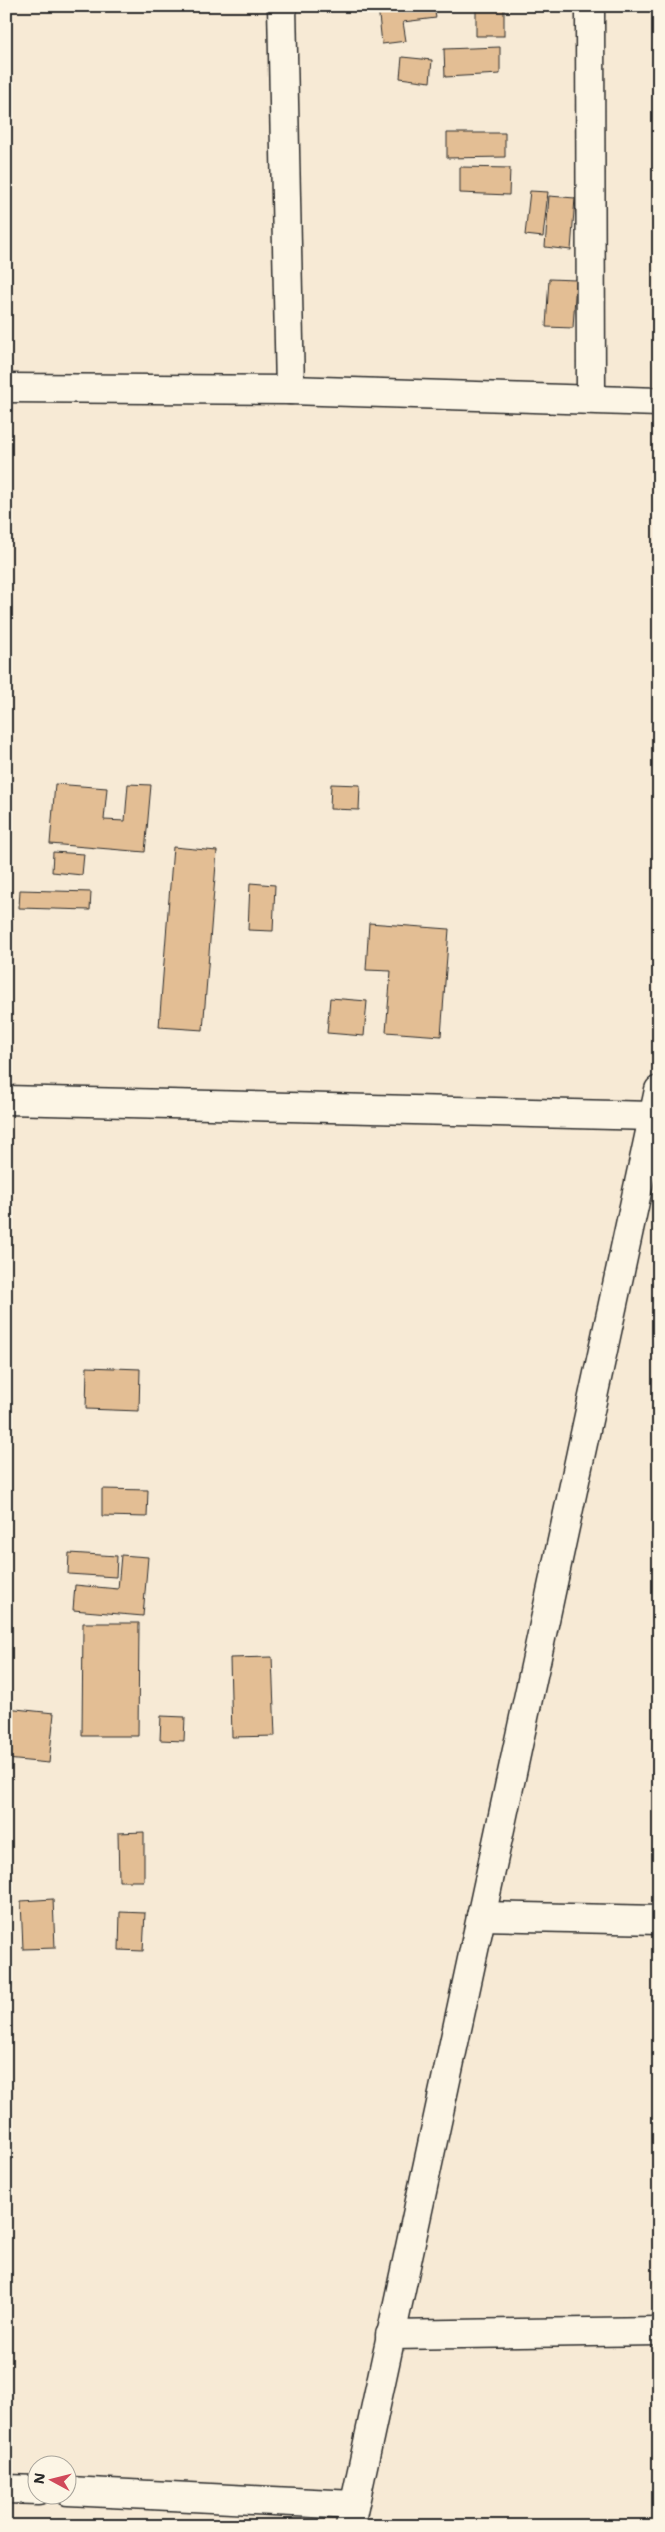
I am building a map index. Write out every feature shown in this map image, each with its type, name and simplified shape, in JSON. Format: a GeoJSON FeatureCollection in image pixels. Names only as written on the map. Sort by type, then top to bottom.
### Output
{"type":"FeatureCollection","features":[{"type":"Feature","properties":{"kind":"street"},"geometry":{"type":"LineString","coordinates":[[282,6],[290,390]]}},
{"type":"Feature","properties":{"kind":"street"},"geometry":{"type":"LineString","coordinates":[[590,6],[592,398]]}},
{"type":"Feature","properties":{"kind":"street"},"geometry":{"type":"LineString","coordinates":[[6,388],[290,390],[592,398],[659,402]]}},
{"type":"Feature","properties":{"kind":"street"},"geometry":{"type":"LineString","coordinates":[[78,2493],[352,2515],[659,1090]]}},
{"type":"Feature","properties":{"kind":"street"},"geometry":{"type":"LineString","coordinates":[[6,1100],[653,1116]]}},
{"type":"Feature","properties":{"kind":"street"},"geometry":{"type":"LineString","coordinates":[[481,1916],[659,1920]]}},
{"type":"Feature","properties":{"kind":"street"},"geometry":{"type":"LineString","coordinates":[[390,2335],[659,2331]]}},
{"type":"Feature","properties":{"kind":"street"},"geometry":{"type":"LineString","coordinates":[[6,2488],[28,2489]]}},
{"type":"Feature","properties":{"kind":"building"},"geometry":{"type":"Polygon","coordinates":[[[378,6],[434,6],[436,18],[403,22],[406,41],[382,44],[378,6]]]}},
{"type":"Feature","properties":{"kind":"building"},"geometry":{"type":"Polygon","coordinates":[[[476,6],[504,6],[504,36],[476,36],[476,6]]]}},
{"type":"Feature","properties":{"kind":"building"},"geometry":{"type":"Polygon","coordinates":[[[500,47],[500,74],[445,77],[444,49],[500,47]]]}},
{"type":"Feature","properties":{"kind":"building"},"geometry":{"type":"Polygon","coordinates":[[[402,57],[432,60],[430,82],[400,78],[402,57]]]}},
{"type":"Feature","properties":{"kind":"building"},"geometry":{"type":"Polygon","coordinates":[[[447,133],[505,133],[505,157],[447,158],[447,133]]]}},
{"type":"Feature","properties":{"kind":"building"},"geometry":{"type":"Polygon","coordinates":[[[460,167],[510,168],[509,195],[460,193],[460,167]]]}},
{"type":"Feature","properties":{"kind":"building"},"geometry":{"type":"Polygon","coordinates":[[[530,191],[548,192],[543,237],[525,235],[530,191]]]}},
{"type":"Feature","properties":{"kind":"building"},"geometry":{"type":"Polygon","coordinates":[[[549,196],[575,198],[571,250],[545,247],[549,196]]]}},
{"type":"Feature","properties":{"kind":"building"},"geometry":{"type":"Polygon","coordinates":[[[549,279],[576,280],[573,328],[546,327],[549,279]]]}},
{"type":"Feature","properties":{"kind":"building"},"geometry":{"type":"Polygon","coordinates":[[[55,784],[107,788],[104,820],[125,821],[128,784],[151,785],[145,852],[50,844],[55,784]]]}},
{"type":"Feature","properties":{"kind":"building"},"geometry":{"type":"Polygon","coordinates":[[[331,784],[360,785],[359,810],[330,809],[331,784]]]}},
{"type":"Feature","properties":{"kind":"building"},"geometry":{"type":"Polygon","coordinates":[[[173,847],[217,851],[203,1030],[159,1027],[173,847]]]}},
{"type":"Feature","properties":{"kind":"building"},"geometry":{"type":"Polygon","coordinates":[[[53,852],[84,854],[82,875],[52,872],[53,852]]]}},
{"type":"Feature","properties":{"kind":"building"},"geometry":{"type":"Polygon","coordinates":[[[250,883],[275,885],[273,931],[248,930],[250,883]]]}},
{"type":"Feature","properties":{"kind":"building"},"geometry":{"type":"Polygon","coordinates":[[[20,890],[91,892],[90,910],[19,908],[20,890]]]}},
{"type":"Feature","properties":{"kind":"building"},"geometry":{"type":"Polygon","coordinates":[[[369,923],[449,929],[441,1036],[386,1032],[391,971],[366,970],[369,923]]]}},
{"type":"Feature","properties":{"kind":"building"},"geometry":{"type":"Polygon","coordinates":[[[330,998],[367,1001],[364,1036],[327,1033],[330,998]]]}},
{"type":"Feature","properties":{"kind":"building"},"geometry":{"type":"Polygon","coordinates":[[[87,1367],[140,1369],[139,1411],[86,1409],[87,1367]]]}},
{"type":"Feature","properties":{"kind":"building"},"geometry":{"type":"Polygon","coordinates":[[[102,1489],[148,1490],[147,1517],[102,1516],[102,1489]]]}},
{"type":"Feature","properties":{"kind":"building"},"geometry":{"type":"Polygon","coordinates":[[[69,1553],[117,1556],[116,1577],[68,1574],[69,1553]]]}},
{"type":"Feature","properties":{"kind":"building"},"geometry":{"type":"Polygon","coordinates":[[[121,1555],[148,1557],[143,1616],[73,1610],[75,1585],[118,1589],[121,1555]]]}},
{"type":"Feature","properties":{"kind":"building"},"geometry":{"type":"Polygon","coordinates":[[[83,1623],[139,1623],[138,1736],[82,1736],[83,1623]]]}},
{"type":"Feature","properties":{"kind":"building"},"geometry":{"type":"Polygon","coordinates":[[[272,1657],[275,1736],[232,1737],[230,1658],[272,1657]]]}},
{"type":"Feature","properties":{"kind":"building"},"geometry":{"type":"Polygon","coordinates":[[[6,1708],[54,1713],[49,1763],[6,1759],[6,1708]]]}},
{"type":"Feature","properties":{"kind":"building"},"geometry":{"type":"Polygon","coordinates":[[[161,1716],[185,1717],[184,1741],[160,1740],[161,1716]]]}},
{"type":"Feature","properties":{"kind":"building"},"geometry":{"type":"Polygon","coordinates":[[[144,1832],[144,1881],[119,1881],[118,1833],[144,1832]]]}},
{"type":"Feature","properties":{"kind":"building"},"geometry":{"type":"Polygon","coordinates":[[[53,1899],[55,1948],[23,1949],[21,1901],[53,1899]]]}},
{"type":"Feature","properties":{"kind":"building"},"geometry":{"type":"Polygon","coordinates":[[[120,1912],[145,1913],[143,1951],[119,1950],[120,1912]]]}}]}
